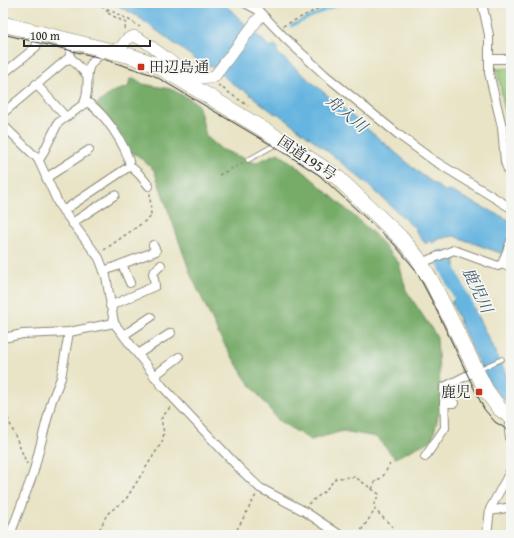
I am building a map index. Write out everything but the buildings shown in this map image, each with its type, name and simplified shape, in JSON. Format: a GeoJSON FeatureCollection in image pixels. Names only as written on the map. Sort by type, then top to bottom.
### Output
{"type":"FeatureCollection","features":[{"type":"Feature","properties":{"kind":"highway","name":"国道195号"},"geometry":{"type":"LineString","coordinates":[[3,24],[137,57],[157,66],[278,139],[337,177],[400,237],[421,263],[480,370],[493,400],[499,408],[511,417]]}},
{"type":"Feature","properties":{"kind":"street"},"geometry":{"type":"LineString","coordinates":[[245,3],[277,28],[286,39],[325,75],[399,135],[433,160],[511,208]]}},
{"type":"Feature","properties":{"kind":"street"},"geometry":{"type":"LineString","coordinates":[[482,3],[489,35],[489,73],[502,127],[505,162],[511,178]]}},
{"type":"Feature","properties":{"kind":"street"},"geometry":{"type":"LineString","coordinates":[[86,74],[92,62],[112,52],[127,39],[134,36],[195,77],[205,80],[214,77],[257,11]]}},
{"type":"Feature","properties":{"kind":"street"},"geometry":{"type":"LineString","coordinates":[[3,74],[36,46],[40,34]]}},
{"type":"Feature","properties":{"kind":"street"},"geometry":{"type":"LineString","coordinates":[[3,113],[36,84],[69,59],[72,42]]}},
{"type":"Feature","properties":{"kind":"street"},"geometry":{"type":"LineString","coordinates":[[38,159],[41,157],[54,127],[65,116],[81,106],[85,101],[88,84],[86,74],[72,59],[69,59]]}},
{"type":"Feature","properties":{"kind":"street"},"geometry":{"type":"LineString","coordinates":[[490,60],[511,59]]}},
{"type":"Feature","properties":{"kind":"street"},"geometry":{"type":"LineString","coordinates":[[36,84],[65,116]]}},
{"type":"Feature","properties":{"kind":"street"},"geometry":{"type":"LineString","coordinates":[[85,101],[102,115],[117,136],[130,166],[149,186]]}},
{"type":"Feature","properties":{"kind":"street"},"geometry":{"type":"LineString","coordinates":[[3,125],[38,159],[62,211],[97,254],[104,271],[114,323],[154,376],[240,470],[260,488],[301,510],[340,535]]}},
{"type":"Feature","properties":{"kind":"street"},"geometry":{"type":"LineString","coordinates":[[46,178],[89,150]]}},
{"type":"Feature","properties":{"kind":"street"},"geometry":{"type":"LineString","coordinates":[[62,211],[130,166]]}},
{"type":"Feature","properties":{"kind":"street"},"geometry":{"type":"LineString","coordinates":[[72,223],[115,195]]}},
{"type":"Feature","properties":{"kind":"street"},"geometry":{"type":"LineString","coordinates":[[421,263],[454,250],[498,266],[503,263],[511,241]]}},
{"type":"Feature","properties":{"kind":"street"},"geometry":{"type":"LineString","coordinates":[[104,271],[156,251],[153,245]]}},
{"type":"Feature","properties":{"kind":"street"},"geometry":{"type":"LineString","coordinates":[[503,263],[511,268]]}},
{"type":"Feature","properties":{"kind":"street"},"geometry":{"type":"LineString","coordinates":[[122,264],[130,283]]}},
{"type":"Feature","properties":{"kind":"street"},"geometry":{"type":"LineString","coordinates":[[110,306],[155,286],[153,273],[161,265]]}},
{"type":"Feature","properties":{"kind":"street"},"geometry":{"type":"LineString","coordinates":[[124,336],[151,317]]}},
{"type":"Feature","properties":{"kind":"street"},"geometry":{"type":"LineString","coordinates":[[3,338],[23,334],[69,332],[114,323]]}},
{"type":"Feature","properties":{"kind":"street"},"geometry":{"type":"LineString","coordinates":[[10,535],[34,472],[52,400],[60,378],[69,332]]}},
{"type":"Feature","properties":{"kind":"street"},"geometry":{"type":"LineString","coordinates":[[138,354],[171,333]]}},
{"type":"Feature","properties":{"kind":"street"},"geometry":{"type":"LineString","coordinates":[[154,376],[179,357]]}},
{"type":"Feature","properties":{"kind":"street"},"geometry":{"type":"LineString","coordinates":[[425,457],[445,428],[444,388],[480,370]]}},
{"type":"Feature","properties":{"kind":"street"},"geometry":{"type":"LineString","coordinates":[[444,403],[454,403]]}},
{"type":"Feature","properties":{"kind":"street"},"geometry":{"type":"LineString","coordinates":[[511,417],[509,431],[511,444]]}},
{"type":"Feature","properties":{"kind":"street"},"geometry":{"type":"LineString","coordinates":[[487,535],[490,511],[511,470]]}},
{"type":"Feature","properties":{"kind":"street"},"geometry":{"type":"LineString","coordinates":[[490,511],[511,506]]}},
{"type":"Feature","properties":{"kind":"lane"},"geometry":{"type":"LineString","coordinates":[[248,160],[273,146],[278,139]]}},
{"type":"Feature","properties":{"kind":"lane"},"geometry":{"type":"LineString","coordinates":[[480,370],[502,359]]}},
{"type":"Feature","properties":{"kind":"path"},"geometry":{"type":"LineString","coordinates":[[277,28],[330,3]]}},
{"type":"Feature","properties":{"kind":"path"},"geometry":{"type":"LineString","coordinates":[[108,9],[106,12],[126,23],[126,26],[121,31]]}},
{"type":"Feature","properties":{"kind":"path"},"geometry":{"type":"LineString","coordinates":[[219,175],[248,160]]}},
{"type":"Feature","properties":{"kind":"path"},"geometry":{"type":"LineString","coordinates":[[97,254],[151,217],[149,186]]}},
{"type":"Feature","properties":{"kind":"path"},"geometry":{"type":"LineString","coordinates":[[97,535],[107,514],[126,499],[162,442],[162,416],[176,400]]}},
{"type":"Feature","properties":{"kind":"path"},"geometry":{"type":"LineString","coordinates":[[3,407],[30,470],[34,472]]}},
{"type":"Feature","properties":{"kind":"path"},"geometry":{"type":"LineString","coordinates":[[372,489],[376,480],[382,478],[390,464]]}},
{"type":"Feature","properties":{"kind":"path"},"geometry":{"type":"LineString","coordinates":[[301,510],[318,495],[324,492],[336,478],[355,477],[379,494],[374,504],[376,510],[394,528],[390,535]]}},
{"type":"Feature","properties":{"kind":"path"},"geometry":{"type":"LineString","coordinates":[[234,535],[260,488]]}},
{"type":"Feature","properties":{"kind":"path"},"geometry":{"type":"LineString","coordinates":[[358,535],[376,510]]}},
{"type":"Feature","properties":{"kind":"green space"},"geometry":{"type":"Polygon","coordinates":[[[511,68],[511,142],[497,69],[511,68]]]}},
{"type":"Feature","properties":{"kind":"green space"},"geometry":{"type":"Polygon","coordinates":[[[134,78],[143,84],[171,89],[195,102],[199,107],[206,136],[221,149],[255,163],[278,153],[302,170],[372,232],[399,263],[406,290],[437,337],[441,405],[432,440],[395,458],[376,437],[343,431],[311,440],[279,421],[245,378],[220,337],[191,275],[154,170],[137,155],[126,150],[96,105],[112,92],[128,87],[130,79],[134,78]]]}},
{"type":"Feature","properties":{"kind":"water","name":"舟入川"},"geometry":{"type":"Polygon","coordinates":[[[113,3],[223,3],[271,48],[275,45],[278,48],[276,52],[422,175],[446,192],[450,191],[511,221],[511,257],[454,236],[438,239],[437,237],[438,240],[432,243],[429,240],[426,244],[418,235],[414,226],[412,226],[363,181],[277,113],[275,114],[243,89],[241,90],[208,64],[202,64],[137,16],[113,3]]]}},
{"type":"Feature","properties":{"kind":"water"},"geometry":{"type":"Polygon","coordinates":[[[448,253],[455,255],[455,268],[460,281],[507,376],[511,405],[501,397],[484,373],[451,302],[460,296],[447,266],[440,269],[439,258],[448,253]]]}},
{"type":"Feature","properties":{"kind":"waterway"},"geometry":{"type":"LineString","coordinates":[[291,26],[341,3]]}},
{"type":"Feature","properties":{"kind":"waterway","name":"鹿児川"},"geometry":{"type":"LineString","coordinates":[[442,257],[466,307]]}},
{"type":"Feature","properties":{"kind":"tram line"},"geometry":{"type":"LineString","coordinates":[[3,34],[97,57],[153,75],[285,153],[319,175],[394,244],[415,269],[484,409],[495,422],[511,432]]}},
{"type":"Feature","properties":{"kind":"place","name":"田辺島通"},"geometry":{"type":"Point","coordinates":[141,67]}},
{"type":"Feature","properties":{"kind":"place","name":"鹿児"},"geometry":{"type":"Point","coordinates":[479,392]}}]}
